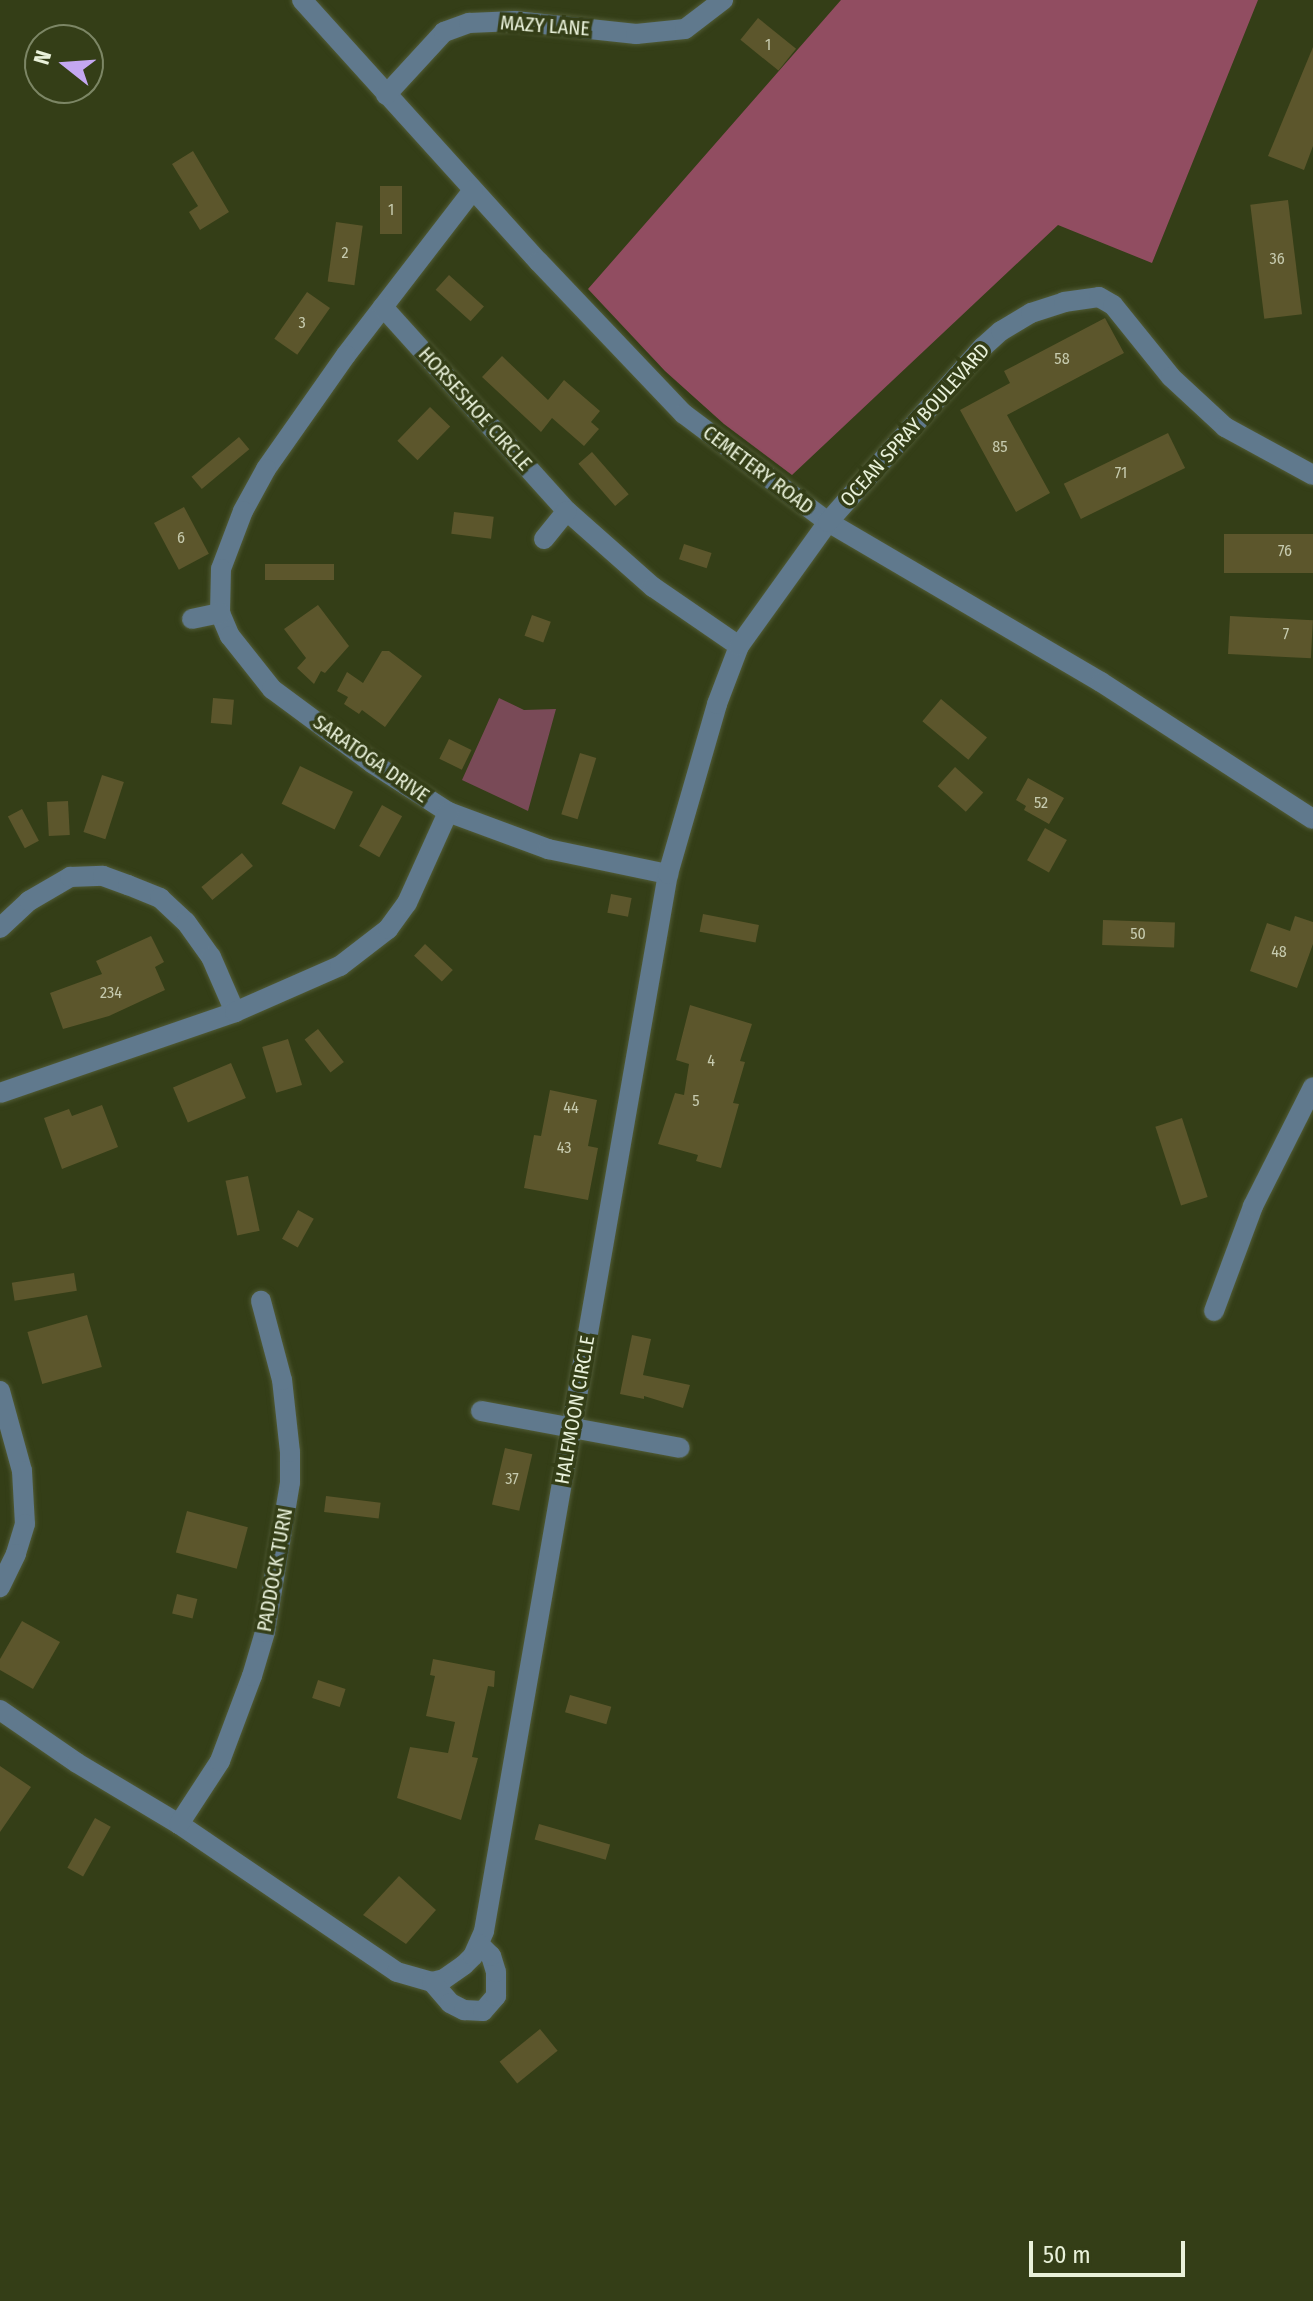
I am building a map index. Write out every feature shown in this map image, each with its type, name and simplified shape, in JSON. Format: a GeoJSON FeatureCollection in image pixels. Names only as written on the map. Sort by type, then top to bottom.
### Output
{"type":"FeatureCollection","features":[{"type":"Feature","properties":{"kind":"street","name":"CEMETERY ROAD"},"geometry":{"type":"LineString","coordinates":[[302,0],[473,190],[684,414],[828,522],[1101,682],[1313,819]]}},
{"type":"Feature","properties":{"kind":"street","name":"MAZY LANE"},"geometry":{"type":"LineString","coordinates":[[386,95],[444,32],[469,23],[515,21],[636,34],[660,32],[685,29],[723,0]]}},
{"type":"Feature","properties":{"kind":"street"},"geometry":{"type":"LineString","coordinates":[[192,619],[220,613],[221,569],[243,511],[266,469],[383,307],[473,190]]}},
{"type":"Feature","properties":{"kind":"street","name":"OCEAN SPRAY BOULEVARD"},"geometry":{"type":"LineString","coordinates":[[828,522],[1001,331],[1031,313],[1064,302],[1099,297],[1113,305],[1171,377],[1225,427],[1313,475]]}},
{"type":"Feature","properties":{"kind":"street","name":"HORSESHOE CIRCLE"},"geometry":{"type":"LineString","coordinates":[[383,307],[567,511],[653,587],[739,646]]}},
{"type":"Feature","properties":{"kind":"street"},"geometry":{"type":"LineString","coordinates":[[544,539],[567,511]]}},
{"type":"Feature","properties":{"kind":"street"},"geometry":{"type":"LineString","coordinates":[[668,874],[717,704],[739,646],[828,522]]}},
{"type":"Feature","properties":{"kind":"street","name":"SARATOGA DRIVE"},"geometry":{"type":"LineString","coordinates":[[220,613],[230,636],[272,689],[372,763],[448,812],[548,849],[668,874]]}},
{"type":"Feature","properties":{"kind":"street"},"geometry":{"type":"LineString","coordinates":[[0,1093],[235,1012],[340,966],[388,929],[407,903],[448,812]]}},
{"type":"Feature","properties":{"kind":"street","name":"HALFMOON CIRCLE"},"geometry":{"type":"LineString","coordinates":[[479,1944],[668,874]]}},
{"type":"Feature","properties":{"kind":"street"},"geometry":{"type":"LineString","coordinates":[[0,928],[29,901],[70,877],[103,876],[160,898],[186,922],[211,957],[235,1012]]}},
{"type":"Feature","properties":{"kind":"street"},"geometry":{"type":"LineString","coordinates":[[1214,1311],[1253,1206],[1313,1087]]}},
{"type":"Feature","properties":{"kind":"street","name":"PADDOCK TURN"},"geometry":{"type":"LineString","coordinates":[[179,1824],[220,1761],[252,1676],[265,1632],[290,1482],[282,1380],[261,1301]]}},
{"type":"Feature","properties":{"kind":"street"},"geometry":{"type":"LineString","coordinates":[[0,1391],[22,1471],[25,1524],[16,1554],[0,1587]]}},
{"type":"Feature","properties":{"kind":"street"},"geometry":{"type":"LineString","coordinates":[[481,1411],[680,1448]]}},
{"type":"Feature","properties":{"kind":"street"},"geometry":{"type":"LineString","coordinates":[[0,1710],[77,1763],[179,1824],[372,1957],[397,1972],[432,1982],[450,2003],[464,2010],[483,2011],[496,1996],[496,1972],[491,1956],[479,1944],[473,1956],[457,1972],[432,1982]]}},
{"type":"Feature","properties":{"kind":"shaded area"},"geometry":{"type":"Polygon","coordinates":[[[841,0],[1258,0],[1152,263],[1058,225],[792,475],[724,424],[665,371],[588,289],[841,0]]]}},
{"type":"Feature","properties":{"kind":"shaded area"},"geometry":{"type":"Polygon","coordinates":[[[499,698],[524,710],[556,709],[528,811],[462,780],[499,698]]]}},
{"type":"Feature","properties":{"kind":"building"},"geometry":{"type":"Polygon","coordinates":[[[758,18],[796,49],[778,71],[740,40],[758,18]]]}},
{"type":"Feature","properties":{"kind":"building"},"geometry":{"type":"Polygon","coordinates":[[[1313,47],[1313,146],[1304,170],[1268,156],[1313,47]]]}},
{"type":"Feature","properties":{"kind":"building"},"geometry":{"type":"Polygon","coordinates":[[[193,151],[229,212],[200,230],[189,212],[198,206],[172,164],[193,151]]]}},
{"type":"Feature","properties":{"kind":"building"},"geometry":{"type":"Polygon","coordinates":[[[380,186],[402,186],[402,234],[380,234],[380,186]]]}},
{"type":"Feature","properties":{"kind":"building"},"geometry":{"type":"Polygon","coordinates":[[[1288,200],[1302,314],[1264,319],[1250,205],[1288,200]]]}},
{"type":"Feature","properties":{"kind":"building"},"geometry":{"type":"Polygon","coordinates":[[[336,222],[363,226],[354,285],[328,281],[336,222]]]}},
{"type":"Feature","properties":{"kind":"building"},"geometry":{"type":"Polygon","coordinates":[[[449,275],[484,306],[471,321],[436,290],[449,275]]]}},
{"type":"Feature","properties":{"kind":"building"},"geometry":{"type":"Polygon","coordinates":[[[307,292],[330,308],[297,355],[274,339],[307,292]]]}},
{"type":"Feature","properties":{"kind":"building"},"geometry":{"type":"Polygon","coordinates":[[[1105,318],[1124,353],[1007,415],[1050,493],[1016,512],[960,410],[1010,383],[1004,371],[1105,318]]]}},
{"type":"Feature","properties":{"kind":"building"},"geometry":{"type":"Polygon","coordinates":[[[502,356],[548,400],[564,380],[600,411],[591,422],[599,429],[584,446],[552,418],[541,432],[482,377],[502,356]]]}},
{"type":"Feature","properties":{"kind":"building"},"geometry":{"type":"Polygon","coordinates":[[[430,407],[450,426],[417,460],[397,441],[430,407]]]}},
{"type":"Feature","properties":{"kind":"building"},"geometry":{"type":"Polygon","coordinates":[[[1168,433],[1185,468],[1081,519],[1064,484],[1168,433]]]}},
{"type":"Feature","properties":{"kind":"building"},"geometry":{"type":"Polygon","coordinates":[[[239,437],[249,449],[202,489],[192,477],[239,437]]]}},
{"type":"Feature","properties":{"kind":"building"},"geometry":{"type":"Polygon","coordinates":[[[592,452],[629,494],[615,506],[578,464],[592,452]]]}},
{"type":"Feature","properties":{"kind":"building"},"geometry":{"type":"Polygon","coordinates":[[[184,507],[209,554],[179,570],[154,523],[184,507]]]}},
{"type":"Feature","properties":{"kind":"building"},"geometry":{"type":"Polygon","coordinates":[[[454,512],[494,517],[491,539],[451,534],[454,512]]]}},
{"type":"Feature","properties":{"kind":"building"},"geometry":{"type":"Polygon","coordinates":[[[1224,534],[1313,534],[1313,573],[1224,573],[1224,534]]]}},
{"type":"Feature","properties":{"kind":"building"},"geometry":{"type":"Polygon","coordinates":[[[684,544],[712,553],[707,568],[679,559],[684,544]]]}},
{"type":"Feature","properties":{"kind":"building"},"geometry":{"type":"Polygon","coordinates":[[[265,564],[334,564],[334,580],[265,580],[265,564]]]}},
{"type":"Feature","properties":{"kind":"building"},"geometry":{"type":"Polygon","coordinates":[[[318,605],[349,646],[325,673],[321,671],[314,684],[297,668],[306,658],[284,629],[318,605]]]}},
{"type":"Feature","properties":{"kind":"building"},"geometry":{"type":"Polygon","coordinates":[[[532,615],[551,622],[543,643],[524,636],[532,615]]]}},
{"type":"Feature","properties":{"kind":"building"},"geometry":{"type":"Polygon","coordinates":[[[1230,616],[1313,620],[1311,658],[1228,654],[1230,616]]]}},
{"type":"Feature","properties":{"kind":"building"},"geometry":{"type":"Polygon","coordinates":[[[382,651],[389,651],[422,676],[385,727],[362,710],[359,714],[344,704],[348,697],[337,691],[347,672],[363,683],[382,651]]]}},
{"type":"Feature","properties":{"kind":"building"},"geometry":{"type":"Polygon","coordinates":[[[213,698],[234,700],[232,725],[211,723],[213,698]]]}},
{"type":"Feature","properties":{"kind":"building"},"geometry":{"type":"Polygon","coordinates":[[[941,699],[987,738],[968,760],[922,721],[941,699]]]}},
{"type":"Feature","properties":{"kind":"building"},"geometry":{"type":"Polygon","coordinates":[[[449,739],[471,750],[462,770],[439,759],[449,739]]]}},
{"type":"Feature","properties":{"kind":"building"},"geometry":{"type":"Polygon","coordinates":[[[580,753],[596,758],[578,819],[561,814],[580,753]]]}},
{"type":"Feature","properties":{"kind":"building"},"geometry":{"type":"Polygon","coordinates":[[[300,766],[353,792],[335,830],[282,804],[300,766]]]}},
{"type":"Feature","properties":{"kind":"building"},"geometry":{"type":"Polygon","coordinates":[[[955,767],[983,792],[966,812],[938,786],[955,767]]]}},
{"type":"Feature","properties":{"kind":"building"},"geometry":{"type":"Polygon","coordinates":[[[102,775],[124,782],[105,839],[83,832],[102,775]]]}},
{"type":"Feature","properties":{"kind":"building"},"geometry":{"type":"Polygon","coordinates":[[[1028,778],[1064,798],[1049,824],[1024,810],[1026,806],[1016,800],[1028,778]]]}},
{"type":"Feature","properties":{"kind":"building"},"geometry":{"type":"Polygon","coordinates":[[[68,801],[70,835],[49,836],[47,802],[68,801]]]}},
{"type":"Feature","properties":{"kind":"building"},"geometry":{"type":"Polygon","coordinates":[[[382,805],[402,816],[379,857],[359,846],[382,805]]]}},
{"type":"Feature","properties":{"kind":"building"},"geometry":{"type":"Polygon","coordinates":[[[22,809],[39,841],[25,848],[8,817],[22,809]]]}},
{"type":"Feature","properties":{"kind":"building"},"geometry":{"type":"Polygon","coordinates":[[[1045,828],[1067,840],[1049,872],[1027,860],[1045,828]]]}},
{"type":"Feature","properties":{"kind":"building"},"geometry":{"type":"Polygon","coordinates":[[[242,853],[253,866],[212,900],[201,887],[242,853]]]}},
{"type":"Feature","properties":{"kind":"building"},"geometry":{"type":"Polygon","coordinates":[[[611,894],[632,898],[628,917],[607,913],[611,894]]]}},
{"type":"Feature","properties":{"kind":"building"},"geometry":{"type":"Polygon","coordinates":[[[703,914],[759,925],[756,943],[700,932],[703,914]]]}},
{"type":"Feature","properties":{"kind":"building"},"geometry":{"type":"Polygon","coordinates":[[[1295,916],[1313,922],[1313,944],[1297,988],[1250,971],[1267,923],[1290,931],[1295,916]]]}},
{"type":"Feature","properties":{"kind":"building"},"geometry":{"type":"Polygon","coordinates":[[[1103,920],[1175,923],[1174,947],[1102,945],[1103,920]]]}},
{"type":"Feature","properties":{"kind":"building"},"geometry":{"type":"Polygon","coordinates":[[[151,936],[164,962],[155,967],[165,990],[109,1016],[63,1029],[50,993],[102,974],[96,961],[151,936]]]}},
{"type":"Feature","properties":{"kind":"building"},"geometry":{"type":"Polygon","coordinates":[[[425,944],[453,970],[442,982],[414,956],[425,944]]]}},
{"type":"Feature","properties":{"kind":"building"},"geometry":{"type":"Polygon","coordinates":[[[690,1005],[752,1024],[740,1061],[745,1062],[733,1103],[739,1104],[721,1168],[696,1161],[698,1155],[658,1144],[675,1093],[684,1095],[689,1064],[676,1060],[690,1005]]]}},
{"type":"Feature","properties":{"kind":"building"},"geometry":{"type":"Polygon","coordinates":[[[318,1029],[344,1062],[330,1073],[305,1039],[318,1029]]]}},
{"type":"Feature","properties":{"kind":"building"},"geometry":{"type":"Polygon","coordinates":[[[288,1039],[302,1085],[276,1093],[262,1047],[288,1039]]]}},
{"type":"Feature","properties":{"kind":"building"},"geometry":{"type":"Polygon","coordinates":[[[231,1063],[246,1098],[188,1123],[173,1088],[231,1063]]]}},
{"type":"Feature","properties":{"kind":"building"},"geometry":{"type":"Polygon","coordinates":[[[550,1090],[597,1100],[588,1146],[598,1148],[588,1200],[524,1188],[534,1135],[541,1136],[550,1090]]]}},
{"type":"Feature","properties":{"kind":"building"},"geometry":{"type":"Polygon","coordinates":[[[102,1105],[118,1147],[62,1169],[44,1118],[69,1109],[72,1116],[102,1105]]]}},
{"type":"Feature","properties":{"kind":"building"},"geometry":{"type":"Polygon","coordinates":[[[1182,1118],[1208,1197],[1181,1206],[1155,1127],[1182,1118]]]}},
{"type":"Feature","properties":{"kind":"building"},"geometry":{"type":"Polygon","coordinates":[[[248,1176],[260,1231],[237,1236],[226,1181],[248,1176]]]}},
{"type":"Feature","properties":{"kind":"building"},"geometry":{"type":"Polygon","coordinates":[[[298,1210],[314,1219],[298,1248],[282,1239],[298,1210]]]}},
{"type":"Feature","properties":{"kind":"building"},"geometry":{"type":"Polygon","coordinates":[[[74,1273],[77,1291],[15,1301],[12,1283],[74,1273]]]}},
{"type":"Feature","properties":{"kind":"building"},"geometry":{"type":"Polygon","coordinates":[[[87,1315],[102,1367],[42,1384],[27,1332],[87,1315]]]}},
{"type":"Feature","properties":{"kind":"building"},"geometry":{"type":"Polygon","coordinates":[[[632,1335],[651,1339],[643,1375],[690,1385],[683,1408],[644,1396],[644,1399],[620,1394],[632,1335]]]}},
{"type":"Feature","properties":{"kind":"building"},"geometry":{"type":"Polygon","coordinates":[[[505,1448],[532,1454],[519,1511],[492,1505],[505,1448]]]}},
{"type":"Feature","properties":{"kind":"building"},"geometry":{"type":"Polygon","coordinates":[[[326,1496],[381,1503],[379,1519],[324,1512],[326,1496]]]}},
{"type":"Feature","properties":{"kind":"building"},"geometry":{"type":"Polygon","coordinates":[[[187,1511],[248,1527],[237,1569],[176,1553],[187,1511]]]}},
{"type":"Feature","properties":{"kind":"building"},"geometry":{"type":"Polygon","coordinates":[[[177,1594],[197,1599],[193,1618],[172,1613],[177,1594]]]}},
{"type":"Feature","properties":{"kind":"building"},"geometry":{"type":"Polygon","coordinates":[[[22,1621],[60,1642],[33,1689],[0,1670],[0,1659],[22,1621]]]}},
{"type":"Feature","properties":{"kind":"building"},"geometry":{"type":"Polygon","coordinates":[[[433,1659],[495,1671],[494,1687],[488,1686],[472,1757],[478,1758],[461,1820],[397,1798],[410,1747],[448,1753],[455,1722],[426,1716],[435,1676],[430,1675],[433,1659]]]}},
{"type":"Feature","properties":{"kind":"building"},"geometry":{"type":"Polygon","coordinates":[[[318,1680],[346,1689],[340,1707],[312,1698],[318,1680]]]}},
{"type":"Feature","properties":{"kind":"building"},"geometry":{"type":"Polygon","coordinates":[[[570,1695],[611,1707],[606,1724],[565,1712],[570,1695]]]}},
{"type":"Feature","properties":{"kind":"building"},"geometry":{"type":"Polygon","coordinates":[[[0,1766],[31,1787],[0,1832],[0,1766]]]}},
{"type":"Feature","properties":{"kind":"building"},"geometry":{"type":"Polygon","coordinates":[[[95,1818],[111,1827],[83,1877],[67,1868],[95,1818]]]}},
{"type":"Feature","properties":{"kind":"building"},"geometry":{"type":"Polygon","coordinates":[[[539,1824],[610,1844],[606,1860],[535,1839],[539,1824]]]}},
{"type":"Feature","properties":{"kind":"building"},"geometry":{"type":"Polygon","coordinates":[[[399,1876],[436,1910],[406,1944],[363,1915],[399,1876]]]}},
{"type":"Feature","properties":{"kind":"building"},"geometry":{"type":"Polygon","coordinates":[[[540,2029],[558,2051],[517,2083],[500,2062],[540,2029]]]}}]}
